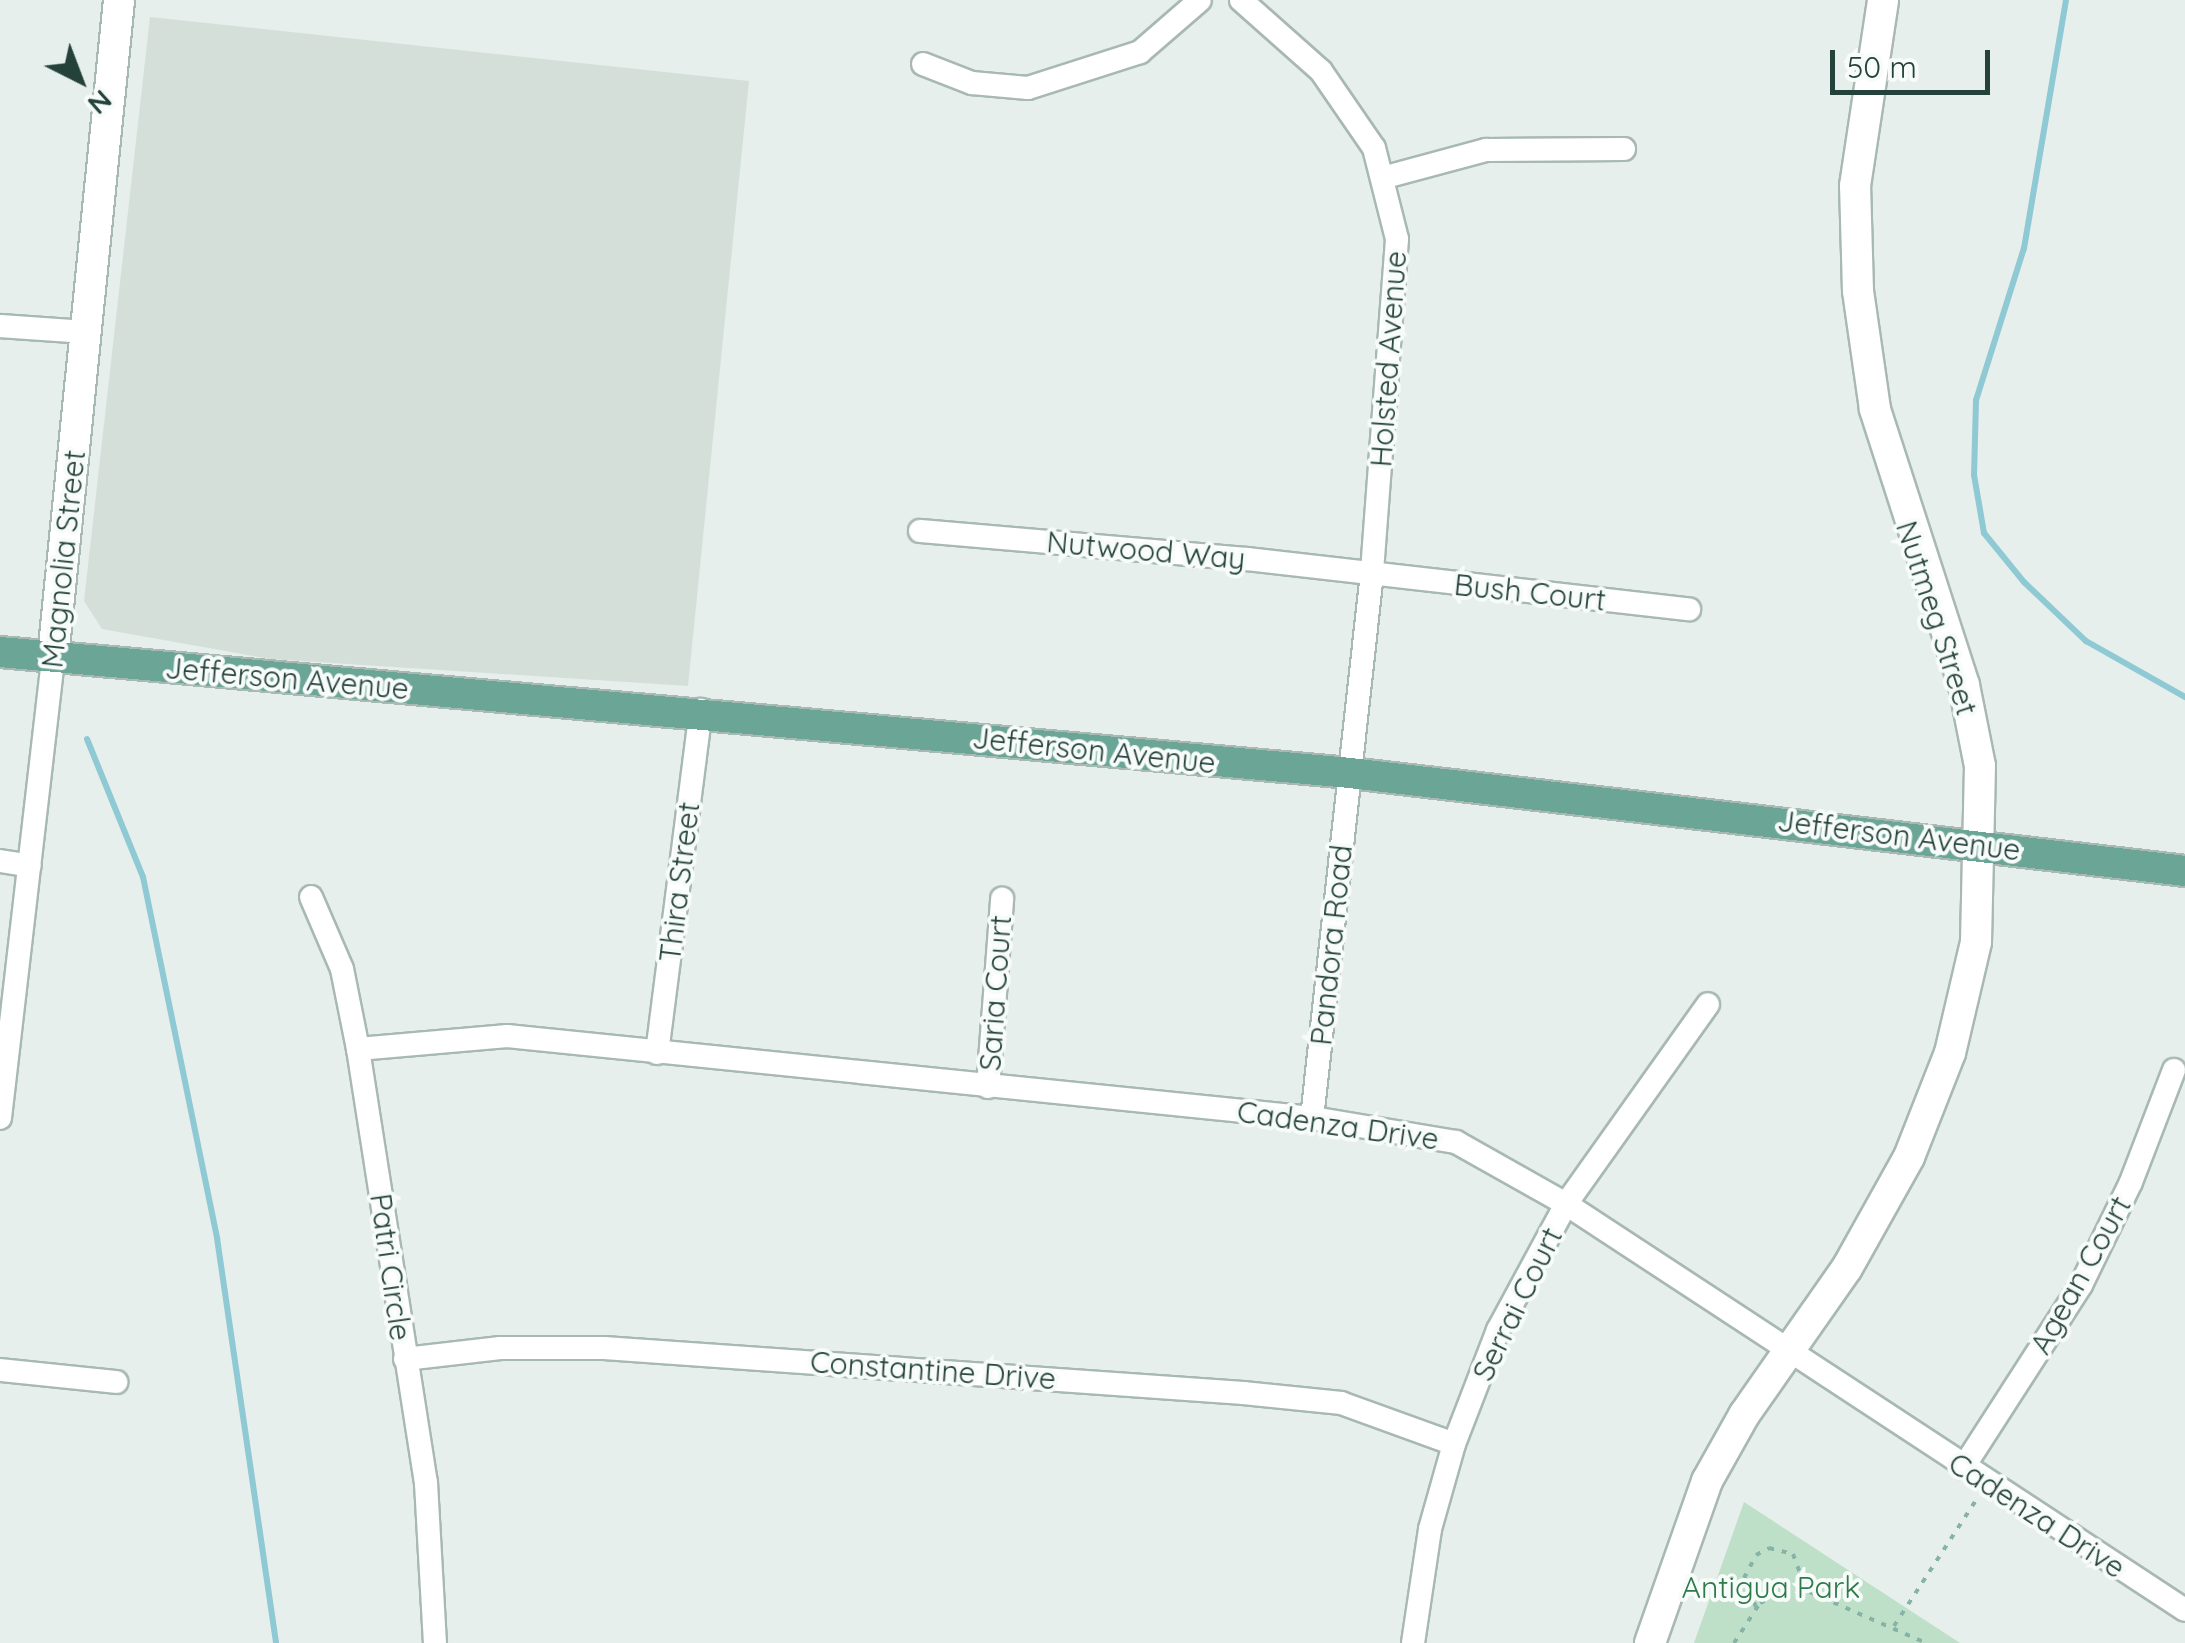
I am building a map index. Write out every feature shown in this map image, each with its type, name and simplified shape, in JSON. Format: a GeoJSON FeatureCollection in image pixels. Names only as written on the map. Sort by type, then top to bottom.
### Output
{"type":"FeatureCollection","features":[{"type":"Feature","properties":{"kind":"main road","name":"Magnolia Street"},"geometry":{"type":"LineString","coordinates":[[53,658],[119,0]]}},
{"type":"Feature","properties":{"kind":"main road","name":"Nutmeg Street"},"geometry":{"type":"LineString","coordinates":[[1650,1643],[1707,1481],[1786,1354],[1847,1268],[1908,1158],[1950,1053],[1976,942],[1982,845],[1980,766],[1964,684],[1875,409],[1858,291],[1855,186],[1882,0]]}},
{"type":"Feature","properties":{"kind":"main road","name":"Jefferson Avenue"},"geometry":{"type":"LineString","coordinates":[[0,652],[702,710],[1350,772],[2185,870]]}},
{"type":"Feature","properties":{"kind":"street"},"geometry":{"type":"LineString","coordinates":[[923,64],[972,83],[1028,88],[1140,52],[1200,0]]}},
{"type":"Feature","properties":{"kind":"street","name":"Holsted Avenue"},"geometry":{"type":"LineString","coordinates":[[1241,0],[1320,71],[1374,148],[1396,239],[1372,573],[1350,772]]}},
{"type":"Feature","properties":{"kind":"street"},"geometry":{"type":"LineString","coordinates":[[1382,178],[1486,150],[1624,149]]}},
{"type":"Feature","properties":{"kind":"street"},"geometry":{"type":"LineString","coordinates":[[0,326],[86,332]]}},
{"type":"Feature","properties":{"kind":"street","name":"Nutwood Way"},"geometry":{"type":"LineString","coordinates":[[920,531],[1372,573]]}},
{"type":"Feature","properties":{"kind":"street","name":"Bush Court"},"geometry":{"type":"LineString","coordinates":[[1372,573],[1689,609]]}},
{"type":"Feature","properties":{"kind":"street","name":"Magnolia Street"},"geometry":{"type":"LineString","coordinates":[[0,1118],[53,658]]}},
{"type":"Feature","properties":{"kind":"street","name":"Thira Street"},"geometry":{"type":"LineString","coordinates":[[656,1053],[702,710]]}},
{"type":"Feature","properties":{"kind":"street","name":"Pandora Road"},"geometry":{"type":"LineString","coordinates":[[1312,1118],[1350,772]]}},
{"type":"Feature","properties":{"kind":"street"},"geometry":{"type":"LineString","coordinates":[[0,861],[30,866]]}},
{"type":"Feature","properties":{"kind":"street","name":"Patri Circle"},"geometry":{"type":"LineString","coordinates":[[310,897],[342,969],[358,1049],[426,1483],[435,1643]]}},
{"type":"Feature","properties":{"kind":"street","name":"Saria Court"},"geometry":{"type":"LineString","coordinates":[[988,1087],[1002,899]]}},
{"type":"Feature","properties":{"kind":"street","name":"Serrai Court"},"geometry":{"type":"LineString","coordinates":[[1413,1643],[1430,1529],[1454,1444],[1498,1330],[1566,1204],[1708,1004]]}},
{"type":"Feature","properties":{"kind":"street","name":"Cadenza Drive"},"geometry":{"type":"LineString","coordinates":[[358,1049],[507,1036],[1312,1118],[1456,1142],[1566,1204],[1786,1354],[2185,1610]]}},
{"type":"Feature","properties":{"kind":"street","name":"Agean Court"},"geometry":{"type":"LineString","coordinates":[[1964,1468],[2081,1285],[2131,1182],[2174,1070]]}},
{"type":"Feature","properties":{"kind":"street","name":"Constantine Drive"},"geometry":{"type":"LineString","coordinates":[[405,1359],[500,1348],[604,1348],[1244,1393],[1342,1403],[1454,1444]]}},
{"type":"Feature","properties":{"kind":"street"},"geometry":{"type":"LineString","coordinates":[[0,1370],[116,1382]]}},
{"type":"Feature","properties":{"kind":"path"},"geometry":{"type":"LineString","coordinates":[[1894,1627],[1987,1483]]}},
{"type":"Feature","properties":{"kind":"path"},"geometry":{"type":"LineString","coordinates":[[1756,1607],[1744,1578],[1750,1562],[1769,1548],[1793,1554],[1806,1589]]}},
{"type":"Feature","properties":{"kind":"path"},"geometry":{"type":"LineString","coordinates":[[1734,1643],[1756,1607],[1783,1589],[1806,1589],[1854,1616],[1894,1627],[1926,1643]]}},
{"type":"Feature","properties":{"kind":"shaded area"},"geometry":{"type":"Polygon","coordinates":[[[150,17],[749,81],[688,686],[270,659],[102,629],[84,601],[150,17]]]}},
{"type":"Feature","properties":{"kind":"green space","name":"Antigua Park"},"geometry":{"type":"Polygon","coordinates":[[[1744,1502],[1960,1643],[1694,1643],[1744,1502]]]}},
{"type":"Feature","properties":{"kind":"waterway"},"geometry":{"type":"LineString","coordinates":[[2066,0],[2024,248],[1976,400],[1974,475],[1984,533],[2024,582],[2086,641],[2185,697]]}},
{"type":"Feature","properties":{"kind":"waterway"},"geometry":{"type":"LineString","coordinates":[[87,739],[143,877],[217,1238],[276,1643]]}}]}
